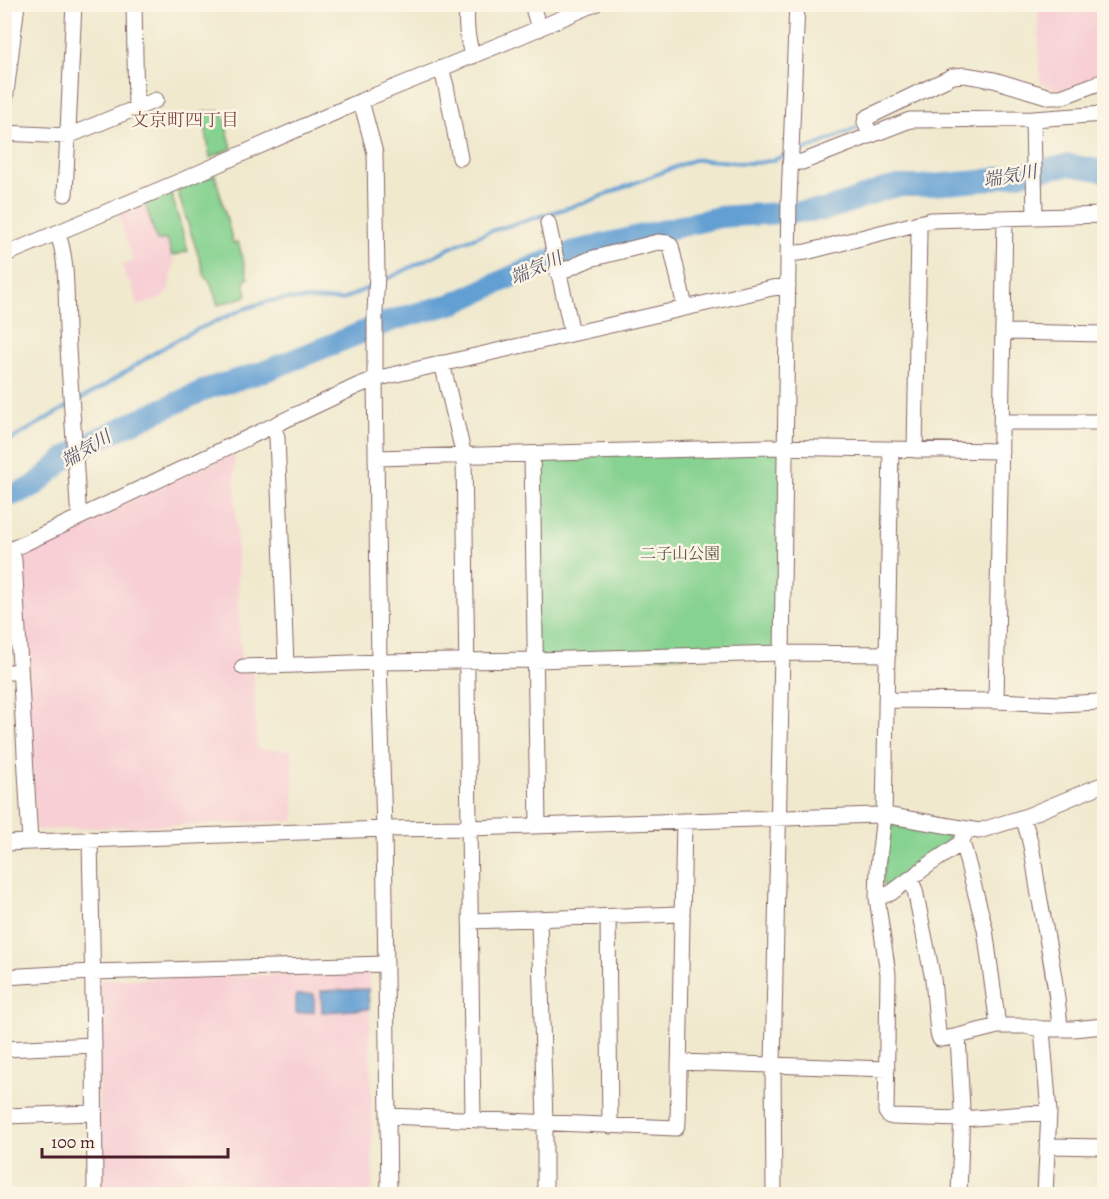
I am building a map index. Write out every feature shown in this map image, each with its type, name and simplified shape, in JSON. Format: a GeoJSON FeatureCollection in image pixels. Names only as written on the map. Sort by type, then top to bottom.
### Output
{"type":"FeatureCollection","features":[{"type":"Feature","properties":{"kind":"street"},"geometry":{"type":"LineString","coordinates":[[4,109],[17,4]]}},
{"type":"Feature","properties":{"kind":"street"},"geometry":{"type":"LineString","coordinates":[[65,194],[74,4]]}},
{"type":"Feature","properties":{"kind":"street"},"geometry":{"type":"LineString","coordinates":[[134,4],[136,108]]}},
{"type":"Feature","properties":{"kind":"street"},"geometry":{"type":"LineString","coordinates":[[467,4],[466,26],[473,56]]}},
{"type":"Feature","properties":{"kind":"street"},"geometry":{"type":"LineString","coordinates":[[532,4],[539,28]]}},
{"type":"Feature","properties":{"kind":"street"},"geometry":{"type":"LineString","coordinates":[[4,255],[185,179],[361,101],[595,4]]}},
{"type":"Feature","properties":{"kind":"street"},"geometry":{"type":"LineString","coordinates":[[774,1194],[773,1065],[788,285],[797,4]]}},
{"type":"Feature","properties":{"kind":"street"},"geometry":{"type":"LineString","coordinates":[[441,68],[460,158]]}},
{"type":"Feature","properties":{"kind":"street"},"geometry":{"type":"LineString","coordinates":[[870,135],[865,122],[866,118],[953,76],[965,75],[994,80],[1050,98],[1060,97],[1104,81]]}},
{"type":"Feature","properties":{"kind":"street"},"geometry":{"type":"LineString","coordinates":[[4,134],[68,136],[156,100]]}},
{"type":"Feature","properties":{"kind":"street"},"geometry":{"type":"LineString","coordinates":[[361,101],[375,153],[376,458],[389,1194]]}},
{"type":"Feature","properties":{"kind":"street"},"geometry":{"type":"LineString","coordinates":[[791,162],[802,162],[910,120],[1033,119],[1104,114]]}},
{"type":"Feature","properties":{"kind":"street"},"geometry":{"type":"LineString","coordinates":[[1033,119],[1035,217]]}},
{"type":"Feature","properties":{"kind":"street"},"geometry":{"type":"LineString","coordinates":[[789,254],[806,252],[931,220],[1104,215]]}},
{"type":"Feature","properties":{"kind":"street"},"geometry":{"type":"LineString","coordinates":[[996,701],[1005,218]]}},
{"type":"Feature","properties":{"kind":"street"},"geometry":{"type":"LineString","coordinates":[[915,450],[919,232],[917,223]]}},
{"type":"Feature","properties":{"kind":"street"},"geometry":{"type":"LineString","coordinates":[[548,224],[572,333]]}},
{"type":"Feature","properties":{"kind":"street"},"geometry":{"type":"LineString","coordinates":[[57,233],[64,260],[78,506],[82,516]]}},
{"type":"Feature","properties":{"kind":"street"},"geometry":{"type":"LineString","coordinates":[[558,273],[590,259],[658,242],[668,243],[671,246],[685,307]]}},
{"type":"Feature","properties":{"kind":"street"},"geometry":{"type":"LineString","coordinates":[[30,842],[12,672],[14,560],[8,552],[375,379],[788,285]]}},
{"type":"Feature","properties":{"kind":"street"},"geometry":{"type":"LineString","coordinates":[[1003,332],[1104,333]]}},
{"type":"Feature","properties":{"kind":"street"},"geometry":{"type":"LineString","coordinates":[[442,363],[464,456],[473,1120]]}},
{"type":"Feature","properties":{"kind":"street"},"geometry":{"type":"LineString","coordinates":[[1002,422],[1104,422]]}},
{"type":"Feature","properties":{"kind":"street"},"geometry":{"type":"LineString","coordinates":[[273,426],[277,437],[286,665]]}},
{"type":"Feature","properties":{"kind":"street"},"geometry":{"type":"LineString","coordinates":[[376,458],[785,447],[1001,451]]}},
{"type":"Feature","properties":{"kind":"street"},"geometry":{"type":"LineString","coordinates":[[891,449],[884,815],[876,886],[888,974],[886,1108],[889,1116],[962,1119],[1049,1112]]}},
{"type":"Feature","properties":{"kind":"street"},"geometry":{"type":"LineString","coordinates":[[532,454],[538,826]]}},
{"type":"Feature","properties":{"kind":"street"},"geometry":{"type":"LineString","coordinates":[[243,667],[782,653],[888,654]]}},
{"type":"Feature","properties":{"kind":"street"},"geometry":{"type":"LineString","coordinates":[[886,700],[1059,704],[1100,702]]}},
{"type":"Feature","properties":{"kind":"street"},"geometry":{"type":"LineString","coordinates":[[877,898],[891,893],[974,831],[984,831],[1022,818],[1104,784]]}},
{"type":"Feature","properties":{"kind":"street"},"geometry":{"type":"LineString","coordinates":[[4,843],[384,829],[884,815],[963,837]]}},
{"type":"Feature","properties":{"kind":"street"},"geometry":{"type":"LineString","coordinates":[[1022,818],[1026,825],[1037,881],[1057,997],[1060,1029]]}},
{"type":"Feature","properties":{"kind":"street"},"geometry":{"type":"LineString","coordinates":[[388,1116],[676,1128],[678,1122],[684,821]]}},
{"type":"Feature","properties":{"kind":"street"},"geometry":{"type":"LineString","coordinates":[[963,837],[964,849],[985,928],[998,1026]]}},
{"type":"Feature","properties":{"kind":"street"},"geometry":{"type":"LineString","coordinates":[[90,839],[95,1194]]}},
{"type":"Feature","properties":{"kind":"street"},"geometry":{"type":"LineString","coordinates":[[910,879],[915,890],[933,979],[940,1039],[998,1026],[1025,1026],[1042,1029],[1104,1026]]}},
{"type":"Feature","properties":{"kind":"street"},"geometry":{"type":"LineString","coordinates":[[471,921],[681,914]]}},
{"type":"Feature","properties":{"kind":"street"},"geometry":{"type":"LineString","coordinates":[[608,917],[610,1126]]}},
{"type":"Feature","properties":{"kind":"street"},"geometry":{"type":"LineString","coordinates":[[539,919],[545,1194]]}},
{"type":"Feature","properties":{"kind":"street"},"geometry":{"type":"LineString","coordinates":[[4,977],[92,972],[386,964]]}},
{"type":"Feature","properties":{"kind":"street"},"geometry":{"type":"LineString","coordinates":[[1042,1029],[1049,1112],[1045,1194]]}},
{"type":"Feature","properties":{"kind":"street"},"geometry":{"type":"LineString","coordinates":[[958,1036],[962,1119],[959,1194]]}},
{"type":"Feature","properties":{"kind":"street"},"geometry":{"type":"LineString","coordinates":[[4,1049],[94,1045]]}},
{"type":"Feature","properties":{"kind":"street"},"geometry":{"type":"LineString","coordinates":[[679,1062],[887,1069]]}},
{"type":"Feature","properties":{"kind":"street"},"geometry":{"type":"LineString","coordinates":[[4,1116],[94,1113]]}},
{"type":"Feature","properties":{"kind":"street"},"geometry":{"type":"LineString","coordinates":[[1048,1146],[1104,1147]]}},
{"type":"Feature","properties":{"kind":"shaded area"},"geometry":{"type":"Polygon","coordinates":[[[1038,5],[1104,5],[1104,78],[1058,91],[1040,83],[1038,5]]]}},
{"type":"Feature","properties":{"kind":"shaded area"},"geometry":{"type":"Polygon","coordinates":[[[145,203],[157,241],[167,239],[174,262],[169,289],[162,298],[138,306],[131,281],[127,281],[122,265],[133,262],[118,214],[145,203]]]}},
{"type":"Feature","properties":{"kind":"shaded area"},"geometry":{"type":"Polygon","coordinates":[[[234,453],[241,672],[253,671],[257,749],[292,750],[295,821],[36,830],[20,561],[23,551],[234,453]]]}},
{"type":"Feature","properties":{"kind":"shaded area"},"geometry":{"type":"Polygon","coordinates":[[[369,972],[373,1188],[365,1194],[261,1194],[98,1189],[99,980],[369,972]]]}},
{"type":"Feature","properties":{"kind":"green space"},"geometry":{"type":"Polygon","coordinates":[[[222,111],[232,148],[210,158],[203,112],[222,111]]]}},
{"type":"Feature","properties":{"kind":"green space"},"geometry":{"type":"Polygon","coordinates":[[[215,175],[233,243],[238,242],[248,279],[244,281],[247,296],[218,305],[209,279],[206,279],[177,190],[215,175]]]}},
{"type":"Feature","properties":{"kind":"green space"},"geometry":{"type":"Polygon","coordinates":[[[171,193],[188,251],[172,256],[167,239],[157,241],[145,203],[171,193]]]}},
{"type":"Feature","properties":{"kind":"green space","name":"二子山公園"},"geometry":{"type":"Polygon","coordinates":[[[785,447],[782,653],[535,660],[532,454],[785,447]]]}},
{"type":"Feature","properties":{"kind":"green space"},"geometry":{"type":"Polygon","coordinates":[[[894,825],[949,836],[950,841],[886,887],[882,884],[888,830],[894,825]]]}},
{"type":"Feature","properties":{"kind":"water"},"geometry":{"type":"Polygon","coordinates":[[[368,989],[369,1009],[322,1012],[321,991],[368,989]]]}},
{"type":"Feature","properties":{"kind":"water"},"geometry":{"type":"Polygon","coordinates":[[[314,994],[314,1012],[296,1013],[296,995],[314,994]]]}},
{"type":"Feature","properties":{"kind":"waterway"},"geometry":{"type":"LineString","coordinates":[[794,153],[859,127]]}},
{"type":"Feature","properties":{"kind":"waterway"},"geometry":{"type":"LineString","coordinates":[[381,282],[458,244],[491,231],[584,203],[693,160],[755,163],[787,155]]}},
{"type":"Feature","properties":{"kind":"waterway","name":"端気川"},"geometry":{"type":"LineString","coordinates":[[4,498],[33,487],[67,457],[93,441],[209,388],[263,372],[393,320],[455,303],[539,264],[572,252],[719,217],[824,210],[898,186],[980,181],[1069,165],[1104,171]]}},
{"type":"Feature","properties":{"kind":"waterway"},"geometry":{"type":"LineString","coordinates":[[75,402],[187,334],[244,309],[269,301],[288,299],[342,300],[372,286]]}},
{"type":"Feature","properties":{"kind":"waterway"},"geometry":{"type":"LineString","coordinates":[[4,444],[68,406]]}},
{"type":"Feature","properties":{"kind":"district","name":"文京町四丁目"},"geometry":{"type":"Point","coordinates":[185,120]}}]}
